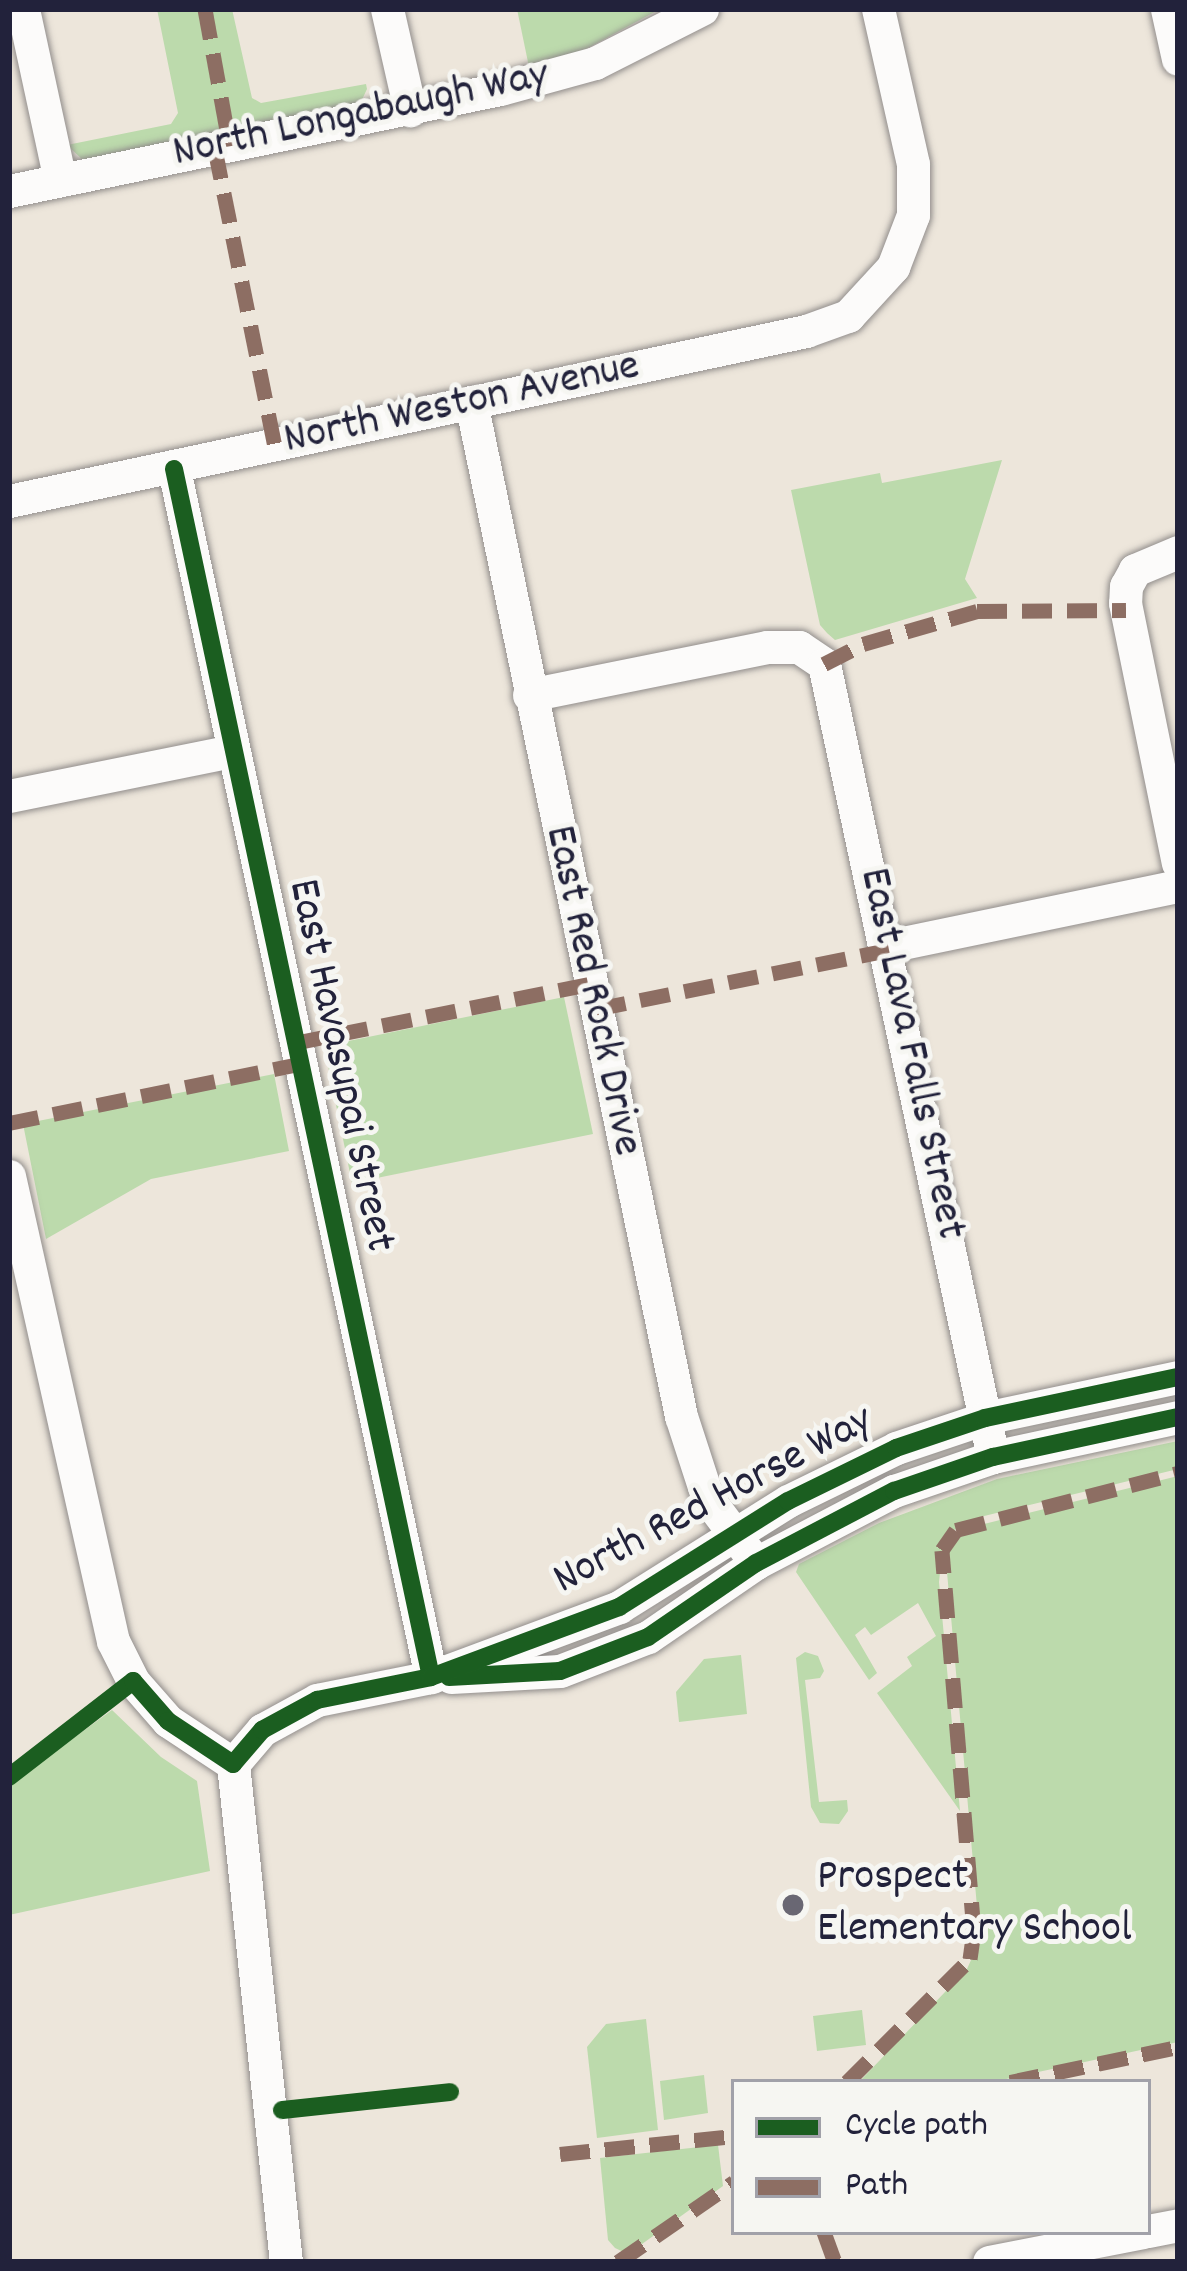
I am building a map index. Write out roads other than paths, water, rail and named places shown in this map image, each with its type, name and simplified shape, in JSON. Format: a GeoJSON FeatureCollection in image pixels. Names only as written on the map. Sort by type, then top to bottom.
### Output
{"type":"FeatureCollection","features":[{"type":"Feature","properties":{"kind":"street"},"geometry":{"type":"LineString","coordinates":[[23,9],[60,180]]}},
{"type":"Feature","properties":{"kind":"street"},"geometry":{"type":"LineString","coordinates":[[387,9],[410,110]]}},
{"type":"Feature","properties":{"kind":"street","name":"North Longabaugh Way"},"geometry":{"type":"LineString","coordinates":[[9,191],[410,110],[595,63],[702,9]]}},
{"type":"Feature","properties":{"kind":"street","name":"North Weston Avenue"},"geometry":{"type":"LineString","coordinates":[[9,501],[827,325],[864,303],[893,267],[909,232],[915,190],[878,9]]}},
{"type":"Feature","properties":{"kind":"street"},"geometry":{"type":"LineString","coordinates":[[1167,9],[1178,59]]}},
{"type":"Feature","properties":{"kind":"street","name":"East Red Rock Drive"},"geometry":{"type":"LineString","coordinates":[[471,402],[681,1416],[700,1483],[756,1563]]}},
{"type":"Feature","properties":{"kind":"street","name":"East Havasupai Street"},"geometry":{"type":"LineString","coordinates":[[173,469],[431,1677]]}},
{"type":"Feature","properties":{"kind":"street"},"geometry":{"type":"LineString","coordinates":[[1178,552],[1135,570],[1126,586],[1125,604],[1178,863]]}},
{"type":"Feature","properties":{"kind":"street","name":"East Lava Falls Street"},"geometry":{"type":"LineString","coordinates":[[529,695],[767,646],[799,647],[824,664],[888,946],[993,1457]]}},
{"type":"Feature","properties":{"kind":"street"},"geometry":{"type":"LineString","coordinates":[[9,796],[233,751]]}},
{"type":"Feature","properties":{"kind":"street"},"geometry":{"type":"LineString","coordinates":[[888,946],[1178,886]]}},
{"type":"Feature","properties":{"kind":"street"},"geometry":{"type":"LineString","coordinates":[[9,1176],[26,1342],[113,1641],[133,1681],[168,1721],[232,1763],[286,2262]]}},
{"type":"Feature","properties":{"kind":"street","name":"North Red Horse Way"},"geometry":{"type":"LineString","coordinates":[[232,1763],[262,1730],[317,1700],[431,1677],[619,1606],[844,1471],[986,1418],[1178,1377]]}},
{"type":"Feature","properties":{"kind":"street","name":"North Red Horse Way"},"geometry":{"type":"LineString","coordinates":[[431,1677],[521,1677],[560,1671],[648,1637],[756,1563],[894,1491],[993,1457],[1178,1417]]}},
{"type":"Feature","properties":{"kind":"street"},"geometry":{"type":"LineString","coordinates":[[988,2262],[1129,2235]]}},
{"type":"Feature","properties":{"kind":"place","name":"Prospect Elementary School"},"geometry":{"type":"Point","coordinates":[793,1905]}}]}
